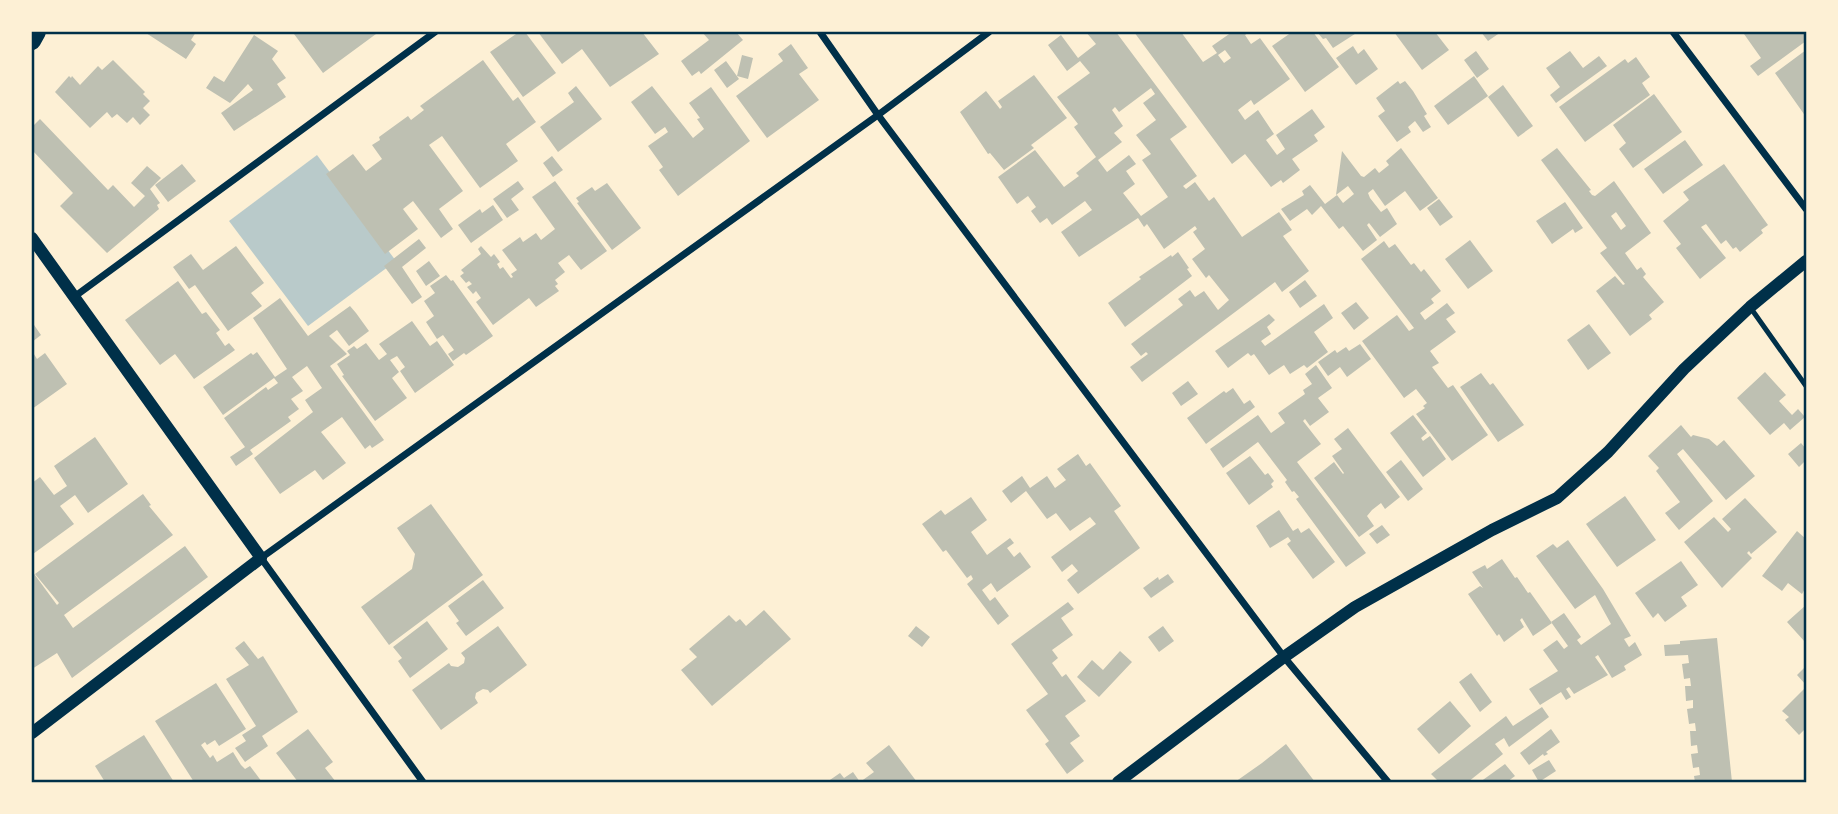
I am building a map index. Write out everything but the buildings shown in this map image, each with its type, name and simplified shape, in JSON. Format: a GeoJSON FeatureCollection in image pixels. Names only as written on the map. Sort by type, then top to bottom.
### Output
{"type":"FeatureCollection","features":[{"type":"Feature","properties":{"kind":"main road"},"geometry":{"type":"LineString","coordinates":[[32,41],[37,32]]}},
{"type":"Feature","properties":{"kind":"street"},"geometry":{"type":"LineString","coordinates":[[74,297],[435,32]]}},
{"type":"Feature","properties":{"kind":"street"},"geometry":{"type":"LineString","coordinates":[[820,32],[878,115],[1284,657],[1388,782]]}},
{"type":"Feature","properties":{"kind":"street"},"geometry":{"type":"LineString","coordinates":[[32,733],[261,558],[878,115],[989,32]]}},
{"type":"Feature","properties":{"kind":"street"},"geometry":{"type":"LineString","coordinates":[[1674,32],[1807,209]]}},
{"type":"Feature","properties":{"kind":"street"},"geometry":{"type":"LineString","coordinates":[[32,239],[423,782]]}},
{"type":"Feature","properties":{"kind":"street"},"geometry":{"type":"LineString","coordinates":[[1118,782],[1355,607],[1492,530],[1557,498],[1608,452],[1684,369],[1750,307],[1807,261]]}},
{"type":"Feature","properties":{"kind":"lane"},"geometry":{"type":"LineString","coordinates":[[1750,307],[1807,386]]}},
{"type":"Feature","properties":{"kind":"shaded area"},"geometry":{"type":"Polygon","coordinates":[[[317,155],[396,261],[308,326],[229,221],[317,155]]]}}]}
